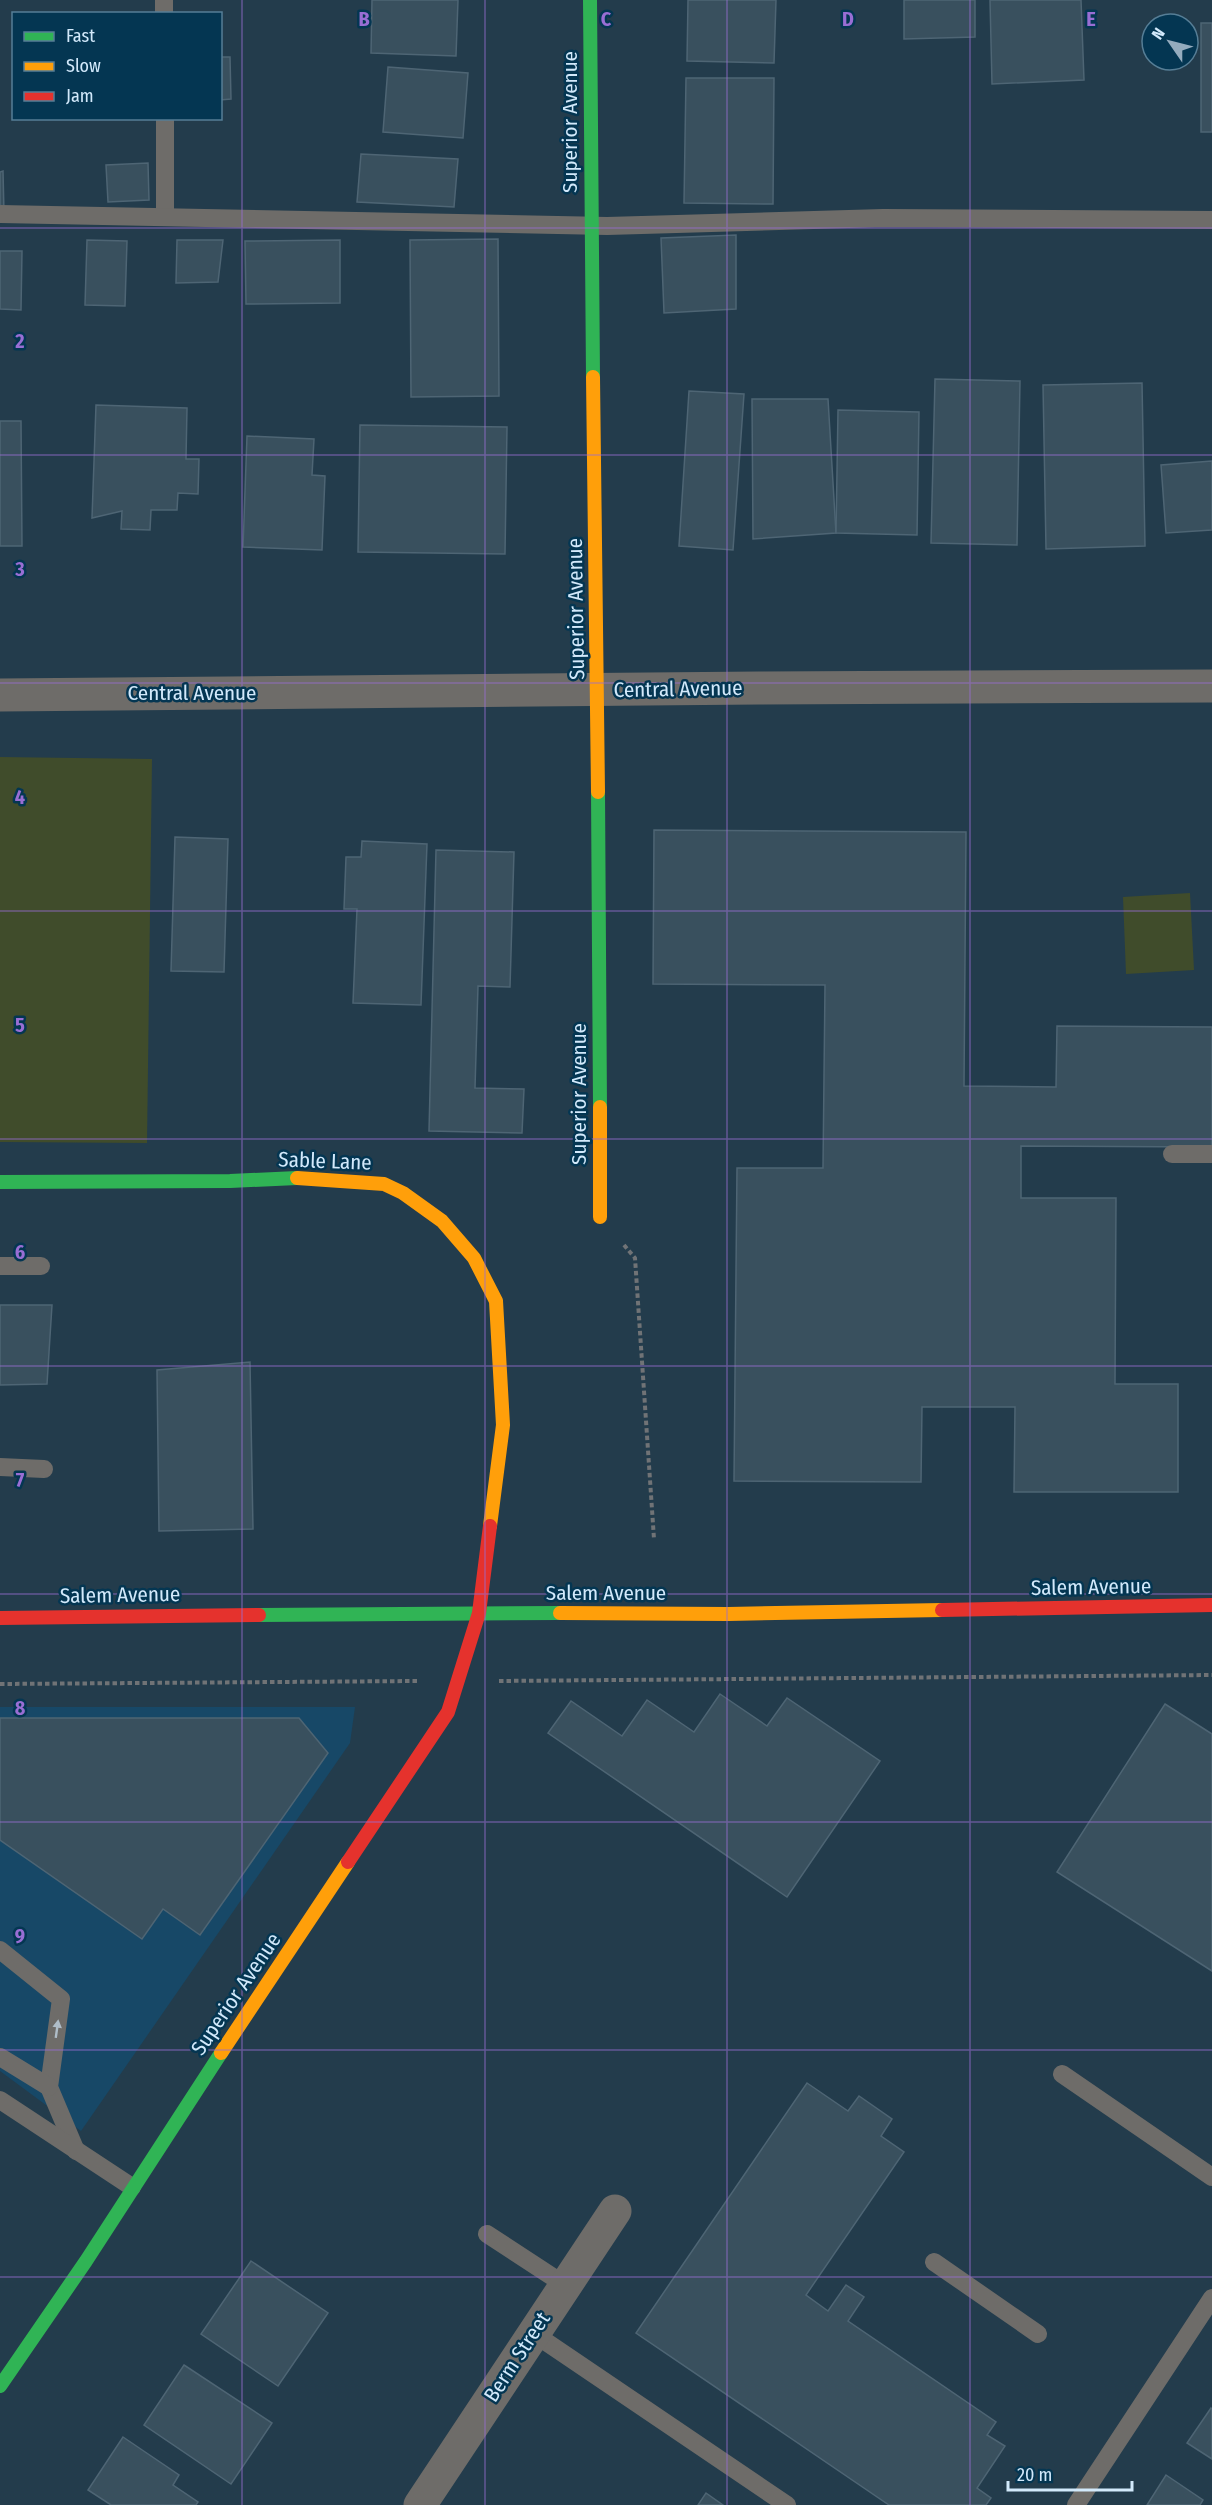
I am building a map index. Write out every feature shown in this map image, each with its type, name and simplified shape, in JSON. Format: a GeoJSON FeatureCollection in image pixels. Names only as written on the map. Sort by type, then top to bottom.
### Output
{"type":"FeatureCollection","features":[{"type":"Feature","properties":{"kind":"street","name":"Superior Avenue"},"geometry":{"type":"LineString","coordinates":[[590,0],[598,690],[600,1217]]}},
{"type":"Feature","properties":{"kind":"street","name":"Central Avenue"},"geometry":{"type":"LineString","coordinates":[[0,695],[1212,686]]}},
{"type":"Feature","properties":{"kind":"street","name":"Sable Lane"},"geometry":{"type":"LineString","coordinates":[[0,1182],[230,1181],[296,1178],[384,1184],[403,1193],[442,1221],[474,1258],[496,1301],[503,1425],[479,1613]]}},
{"type":"Feature","properties":{"kind":"street","name":"Salem Avenue"},"geometry":{"type":"LineString","coordinates":[[0,1618],[479,1613],[729,1614],[1212,1605]]}},
{"type":"Feature","properties":{"kind":"street","name":"Superior Avenue"},"geometry":{"type":"LineString","coordinates":[[0,2386],[86,2261],[132,2187],[448,1712],[479,1613]]}},
{"type":"Feature","properties":{"kind":"street","name":"Berm Street"},"geometry":{"type":"LineString","coordinates":[[420,2505],[615,2211]]}},
{"type":"Feature","properties":{"kind":"lane"},"geometry":{"type":"LineString","coordinates":[[165,120],[165,217]]}},
{"type":"Feature","properties":{"kind":"lane"},"geometry":{"type":"LineString","coordinates":[[0,213],[591,226],[883,218],[1212,220]]}},
{"type":"Feature","properties":{"kind":"lane"},"geometry":{"type":"LineString","coordinates":[[1172,1154],[1212,1154]]}},
{"type":"Feature","properties":{"kind":"lane"},"geometry":{"type":"LineString","coordinates":[[0,1266],[41,1266]]}},
{"type":"Feature","properties":{"kind":"lane"},"geometry":{"type":"LineString","coordinates":[[0,1467],[45,1469]]}},
{"type":"Feature","properties":{"kind":"lane"},"geometry":{"type":"LineString","coordinates":[[0,1950],[61,1999],[49,2086],[76,2151]]}},
{"type":"Feature","properties":{"kind":"lane"},"geometry":{"type":"LineString","coordinates":[[0,2057],[49,2086]]}},
{"type":"Feature","properties":{"kind":"lane"},"geometry":{"type":"LineString","coordinates":[[1062,2074],[1212,2177]]}},
{"type":"Feature","properties":{"kind":"lane"},"geometry":{"type":"LineString","coordinates":[[0,2100],[132,2187]]}},
{"type":"Feature","properties":{"kind":"lane"},"geometry":{"type":"LineString","coordinates":[[487,2234],[565,2286]]}},
{"type":"Feature","properties":{"kind":"lane"},"geometry":{"type":"LineString","coordinates":[[934,2262],[1038,2334]]}},
{"type":"Feature","properties":{"kind":"lane"},"geometry":{"type":"LineString","coordinates":[[1076,2505],[1212,2298]]}},
{"type":"Feature","properties":{"kind":"lane"},"geometry":{"type":"LineString","coordinates":[[533,2333],[787,2505]]}},
{"type":"Feature","properties":{"kind":"path"},"geometry":{"type":"LineString","coordinates":[[600,1217],[634,1258],[654,1539]]}},
{"type":"Feature","properties":{"kind":"path"},"geometry":{"type":"LineString","coordinates":[[0,1683],[1212,1675]]}},
{"type":"Feature","properties":{"kind":"shaded area"},"geometry":{"type":"Polygon","coordinates":[[[0,1707],[355,1707],[350,1743],[81,2131],[0,2071],[0,1707]]]}},
{"type":"Feature","properties":{"kind":"green space"},"geometry":{"type":"Polygon","coordinates":[[[0,757],[152,759],[147,1143],[0,1142],[0,757]]]}},
{"type":"Feature","properties":{"kind":"green space"},"geometry":{"type":"Polygon","coordinates":[[[1190,893],[1194,970],[1126,974],[1123,897],[1190,893]]]}},
{"type":"Feature","properties":{"kind":"building"},"geometry":{"type":"Polygon","coordinates":[[[372,0],[458,0],[456,56],[371,53],[372,0]]]}},
{"type":"Feature","properties":{"kind":"building"},"geometry":{"type":"Polygon","coordinates":[[[688,0],[776,0],[774,63],[687,61],[688,0]]]}},
{"type":"Feature","properties":{"kind":"building"},"geometry":{"type":"Polygon","coordinates":[[[904,0],[975,0],[975,37],[904,39],[904,0]]]}},
{"type":"Feature","properties":{"kind":"building"},"geometry":{"type":"Polygon","coordinates":[[[990,0],[1081,0],[1084,80],[992,84],[990,0]]]}},
{"type":"Feature","properties":{"kind":"building"},"geometry":{"type":"Polygon","coordinates":[[[1201,23],[1212,23],[1212,132],[1201,132],[1201,23]]]}},
{"type":"Feature","properties":{"kind":"building"},"geometry":{"type":"Polygon","coordinates":[[[222,57],[230,57],[231,99],[222,100],[222,57]]]}},
{"type":"Feature","properties":{"kind":"building"},"geometry":{"type":"Polygon","coordinates":[[[388,67],[468,73],[463,138],[383,132],[388,67]]]}},
{"type":"Feature","properties":{"kind":"building"},"geometry":{"type":"Polygon","coordinates":[[[686,78],[774,78],[773,204],[684,203],[686,78]]]}},
{"type":"Feature","properties":{"kind":"building"},"geometry":{"type":"Polygon","coordinates":[[[361,154],[458,159],[454,207],[357,202],[361,154]]]}},
{"type":"Feature","properties":{"kind":"building"},"geometry":{"type":"Polygon","coordinates":[[[148,163],[149,200],[108,202],[106,165],[148,163]]]}},
{"type":"Feature","properties":{"kind":"building"},"geometry":{"type":"Polygon","coordinates":[[[3,171],[4,213],[0,214],[0,172],[3,171]]]}},
{"type":"Feature","properties":{"kind":"building"},"geometry":{"type":"Polygon","coordinates":[[[736,235],[736,309],[664,313],[661,238],[736,235]]]}},
{"type":"Feature","properties":{"kind":"building"},"geometry":{"type":"Polygon","coordinates":[[[498,239],[499,396],[411,397],[410,240],[498,239]]]}},
{"type":"Feature","properties":{"kind":"building"},"geometry":{"type":"Polygon","coordinates":[[[87,240],[127,241],[125,306],[85,305],[87,240]]]}},
{"type":"Feature","properties":{"kind":"building"},"geometry":{"type":"Polygon","coordinates":[[[177,240],[223,240],[218,282],[176,283],[177,240]]]}},
{"type":"Feature","properties":{"kind":"building"},"geometry":{"type":"Polygon","coordinates":[[[340,240],[340,303],[246,304],[245,241],[340,240]]]}},
{"type":"Feature","properties":{"kind":"building"},"geometry":{"type":"Polygon","coordinates":[[[0,251],[22,251],[21,310],[0,309],[0,251]]]}},
{"type":"Feature","properties":{"kind":"building"},"geometry":{"type":"Polygon","coordinates":[[[935,379],[1020,381],[1017,545],[931,543],[935,379]]]}},
{"type":"Feature","properties":{"kind":"building"},"geometry":{"type":"Polygon","coordinates":[[[1142,383],[1145,546],[1046,549],[1043,385],[1142,383]]]}},
{"type":"Feature","properties":{"kind":"building"},"geometry":{"type":"Polygon","coordinates":[[[689,391],[744,394],[733,550],[679,546],[689,391]]]}},
{"type":"Feature","properties":{"kind":"building"},"geometry":{"type":"Polygon","coordinates":[[[752,399],[828,399],[836,533],[753,539],[752,399]]]}},
{"type":"Feature","properties":{"kind":"building"},"geometry":{"type":"Polygon","coordinates":[[[96,405],[187,408],[186,459],[199,459],[198,494],[178,493],[177,510],[151,510],[150,530],[121,529],[122,511],[92,518],[96,405]]]}},
{"type":"Feature","properties":{"kind":"building"},"geometry":{"type":"Polygon","coordinates":[[[838,410],[919,412],[917,535],[836,533],[838,410]]]}},
{"type":"Feature","properties":{"kind":"building"},"geometry":{"type":"Polygon","coordinates":[[[0,421],[21,421],[22,546],[0,546],[0,421]]]}},
{"type":"Feature","properties":{"kind":"building"},"geometry":{"type":"Polygon","coordinates":[[[360,425],[507,427],[505,554],[358,552],[360,425]]]}},
{"type":"Feature","properties":{"kind":"building"},"geometry":{"type":"Polygon","coordinates":[[[247,436],[314,439],[312,475],[325,476],[322,550],[243,547],[247,436]]]}},
{"type":"Feature","properties":{"kind":"building"},"geometry":{"type":"Polygon","coordinates":[[[1212,461],[1212,530],[1166,533],[1161,465],[1212,461]]]}},
{"type":"Feature","properties":{"kind":"building"},"geometry":{"type":"Polygon","coordinates":[[[654,830],[966,832],[964,1086],[1056,1087],[1057,1026],[1212,1027],[1212,1147],[1021,1146],[1021,1198],[1116,1198],[1115,1384],[1178,1384],[1178,1492],[1014,1492],[1015,1407],[922,1407],[921,1482],[734,1481],[737,1168],[823,1168],[825,985],[653,984],[654,830]]]}},
{"type":"Feature","properties":{"kind":"building"},"geometry":{"type":"Polygon","coordinates":[[[175,837],[228,839],[224,972],[171,971],[175,837]]]}},
{"type":"Feature","properties":{"kind":"building"},"geometry":{"type":"Polygon","coordinates":[[[362,841],[427,844],[421,1005],[353,1003],[357,909],[344,909],[346,857],[361,857],[362,841]]]}},
{"type":"Feature","properties":{"kind":"building"},"geometry":{"type":"Polygon","coordinates":[[[436,850],[514,852],[510,987],[478,986],[475,1088],[524,1089],[522,1133],[429,1131],[436,850]]]}},
{"type":"Feature","properties":{"kind":"building"},"geometry":{"type":"Polygon","coordinates":[[[0,1305],[52,1305],[47,1384],[0,1385],[0,1305]]]}},
{"type":"Feature","properties":{"kind":"building"},"geometry":{"type":"Polygon","coordinates":[[[250,1362],[253,1529],[159,1531],[157,1370],[250,1362]]]}},
{"type":"Feature","properties":{"kind":"building"},"geometry":{"type":"Polygon","coordinates":[[[720,1694],[767,1726],[787,1698],[880,1761],[787,1897],[548,1733],[571,1701],[622,1736],[647,1700],[694,1732],[720,1694]]]}},
{"type":"Feature","properties":{"kind":"building"},"geometry":{"type":"Polygon","coordinates":[[[1165,1704],[1212,1734],[1212,1971],[1057,1872],[1165,1704]]]}},
{"type":"Feature","properties":{"kind":"building"},"geometry":{"type":"Polygon","coordinates":[[[0,1718],[299,1718],[328,1753],[200,1935],[163,1909],[142,1939],[0,1840],[0,1718]]]}},
{"type":"Feature","properties":{"kind":"building"},"geometry":{"type":"Polygon","coordinates":[[[807,2083],[848,2111],[859,2096],[892,2119],[881,2136],[904,2152],[806,2295],[828,2311],[846,2285],[864,2297],[848,2321],[996,2422],[987,2435],[1005,2446],[977,2488],[991,2498],[986,2505],[889,2505],[636,2333],[807,2083]]]}},
{"type":"Feature","properties":{"kind":"building"},"geometry":{"type":"Polygon","coordinates":[[[251,2261],[328,2313],[278,2386],[201,2334],[251,2261]]]}},
{"type":"Feature","properties":{"kind":"building"},"geometry":{"type":"Polygon","coordinates":[[[184,2365],[272,2423],[231,2484],[144,2425],[184,2365]]]}},
{"type":"Feature","properties":{"kind":"building"},"geometry":{"type":"Polygon","coordinates":[[[1212,2409],[1212,2459],[1187,2443],[1212,2409]]]}},
{"type":"Feature","properties":{"kind":"building"},"geometry":{"type":"Polygon","coordinates":[[[123,2437],[179,2475],[173,2485],[198,2502],[196,2505],[111,2505],[88,2490],[123,2437]]]}},
{"type":"Feature","properties":{"kind":"building"},"geometry":{"type":"Polygon","coordinates":[[[1166,2475],[1203,2500],[1200,2505],[1147,2505],[1166,2475]]]}},
{"type":"Feature","properties":{"kind":"building"},"geometry":{"type":"Polygon","coordinates":[[[706,2493],[723,2505],[698,2505],[706,2493]]]}},
{"type":"Feature","properties":{"kind":"traffic: fast"},"geometry":{"type":"LineString","coordinates":[[590,0],[593,377]]}},
{"type":"Feature","properties":{"kind":"traffic: fast"},"geometry":{"type":"LineString","coordinates":[[598,792],[600,1107]]}},
{"type":"Feature","properties":{"kind":"traffic: fast"},"geometry":{"type":"LineString","coordinates":[[0,1182],[230,1181],[297,1178]]}},
{"type":"Feature","properties":{"kind":"traffic: fast"},"geometry":{"type":"LineString","coordinates":[[259,1615],[560,1613]]}},
{"type":"Feature","properties":{"kind":"traffic: fast"},"geometry":{"type":"LineString","coordinates":[[0,2386],[86,2261],[221,2053]]}},
{"type":"Feature","properties":{"kind":"traffic: slow"},"geometry":{"type":"LineString","coordinates":[[593,377],[598,792]]}},
{"type":"Feature","properties":{"kind":"traffic: slow"},"geometry":{"type":"LineString","coordinates":[[600,1107],[600,1217]]}},
{"type":"Feature","properties":{"kind":"traffic: slow"},"geometry":{"type":"LineString","coordinates":[[297,1178],[384,1184],[403,1193],[442,1221],[474,1258],[496,1301],[503,1425],[490,1526]]}},
{"type":"Feature","properties":{"kind":"traffic: slow"},"geometry":{"type":"LineString","coordinates":[[560,1613],[728,1614],[942,1610]]}},
{"type":"Feature","properties":{"kind":"traffic: slow"},"geometry":{"type":"LineString","coordinates":[[221,2053],[348,1862]]}},
{"type":"Feature","properties":{"kind":"traffic: jam"},"geometry":{"type":"LineString","coordinates":[[348,1862],[448,1712],[479,1613],[490,1526]]}},
{"type":"Feature","properties":{"kind":"traffic: jam"},"geometry":{"type":"LineString","coordinates":[[942,1610],[1212,1605]]}},
{"type":"Feature","properties":{"kind":"traffic: jam"},"geometry":{"type":"LineString","coordinates":[[0,1618],[259,1615]]}}]}
